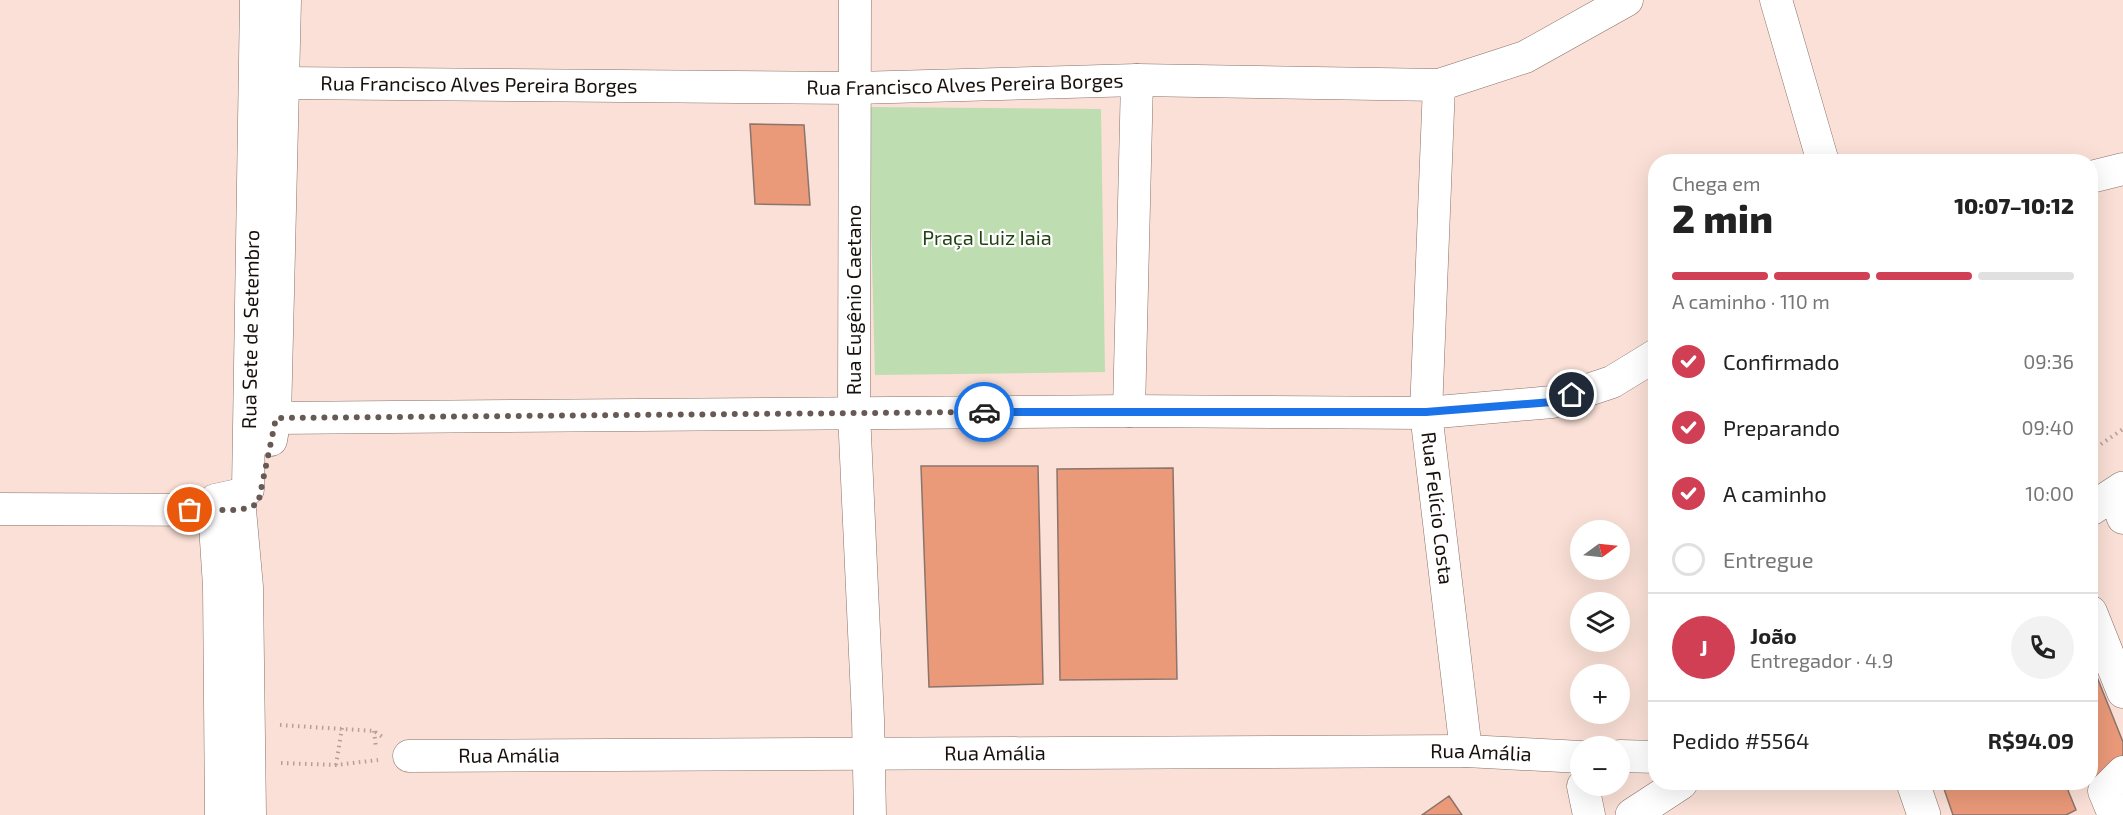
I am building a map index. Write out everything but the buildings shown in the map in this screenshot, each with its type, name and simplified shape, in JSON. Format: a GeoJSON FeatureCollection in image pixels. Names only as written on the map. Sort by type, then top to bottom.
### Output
{"type":"FeatureCollection","features":[{"type":"Feature","properties":{"kind":"main road"},"geometry":{"type":"LineString","coordinates":[[1632,815],[1670,790]]}},
{"type":"Feature","properties":{"kind":"main road"},"geometry":{"type":"LineString","coordinates":[[1915,790],[1924,815]]}},
{"type":"Feature","properties":{"kind":"street","name":"Rua Sete de Setembro"},"geometry":{"type":"LineString","coordinates":[[256,0],[248,489],[238,495],[215,500],[227,510],[258,504],[276,418],[284,83],[281,5]]}},
{"type":"Feature","properties":{"kind":"street","name":"Rua Eugênio Caetano"},"geometry":{"type":"LineString","coordinates":[[855,0],[854,413],[870,815]]}},
{"type":"Feature","properties":{"kind":"street","name":"Rua Francisco Alves Pereira Borges"},"geometry":{"type":"LineString","coordinates":[[284,83],[856,88],[1137,80],[1439,85],[1525,57],[1627,0]]}},
{"type":"Feature","properties":{"kind":"street"},"geometry":{"type":"LineString","coordinates":[[1776,0],[1821,154]]}},
{"type":"Feature","properties":{"kind":"street"},"geometry":{"type":"LineString","coordinates":[[1129,411],[1137,80]]}},
{"type":"Feature","properties":{"kind":"street","name":"Rua Felício Costa"},"geometry":{"type":"LineString","coordinates":[[1439,85],[1426,412],[1466,751]]}},
{"type":"Feature","properties":{"kind":"street"},"geometry":{"type":"LineString","coordinates":[[2098,175],[2123,169]]}},
{"type":"Feature","properties":{"kind":"street"},"geometry":{"type":"LineString","coordinates":[[276,418],[1129,411],[1426,412],[1552,402],[1612,382],[1648,360]]}},
{"type":"Feature","properties":{"kind":"street"},"geometry":{"type":"LineString","coordinates":[[0,509],[227,510]]}},
{"type":"Feature","properties":{"kind":"street"},"geometry":{"type":"LineString","coordinates":[[227,510],[247,587],[250,815]]}},
{"type":"Feature","properties":{"kind":"street"},"geometry":{"type":"LineString","coordinates":[[221,815],[219,586],[227,510]]}},
{"type":"Feature","properties":{"kind":"street"},"geometry":{"type":"LineString","coordinates":[[2098,630],[2123,692]]}},
{"type":"Feature","properties":{"kind":"street","name":"Rua Amália"},"geometry":{"type":"LineString","coordinates":[[409,756],[1466,751],[1570,764]]}},
{"type":"Feature","properties":{"kind":"street"},"geometry":{"type":"LineString","coordinates":[[1630,756],[1648,757]]}},
{"type":"Feature","properties":{"kind":"street"},"geometry":{"type":"LineString","coordinates":[[2114,815],[2104,790],[2123,772]]}},
{"type":"Feature","properties":{"kind":"street"},"geometry":{"type":"LineString","coordinates":[[1585,796],[1589,815]]}},
{"type":"Feature","properties":{"kind":"path"},"geometry":{"type":"LineString","coordinates":[[2098,446],[2123,429]]}},
{"type":"Feature","properties":{"kind":"path"},"geometry":{"type":"LineString","coordinates":[[249,724],[374,730],[409,756]]}},
{"type":"Feature","properties":{"kind":"path"},"geometry":{"type":"LineString","coordinates":[[336,765],[342,728]]}},
{"type":"Feature","properties":{"kind":"path"},"geometry":{"type":"LineString","coordinates":[[249,761],[336,765],[409,756]]}},
{"type":"Feature","properties":{"kind":"green space","name":"Praça Luiz Iaia"},"geometry":{"type":"Polygon","coordinates":[[[868,107],[1101,109],[1105,372],[875,375],[868,107]]]}},
{"type":"Feature","properties":{"kind":"way so far"},"geometry":{"type":"LineString","coordinates":[[190,510],[240,510],[258,504],[276,418],[984,412]]}},
{"type":"Feature","properties":{"kind":"route"},"geometry":{"type":"LineString","coordinates":[[984,412],[1426,412],[1552,402],[1572,395]]}}]}
